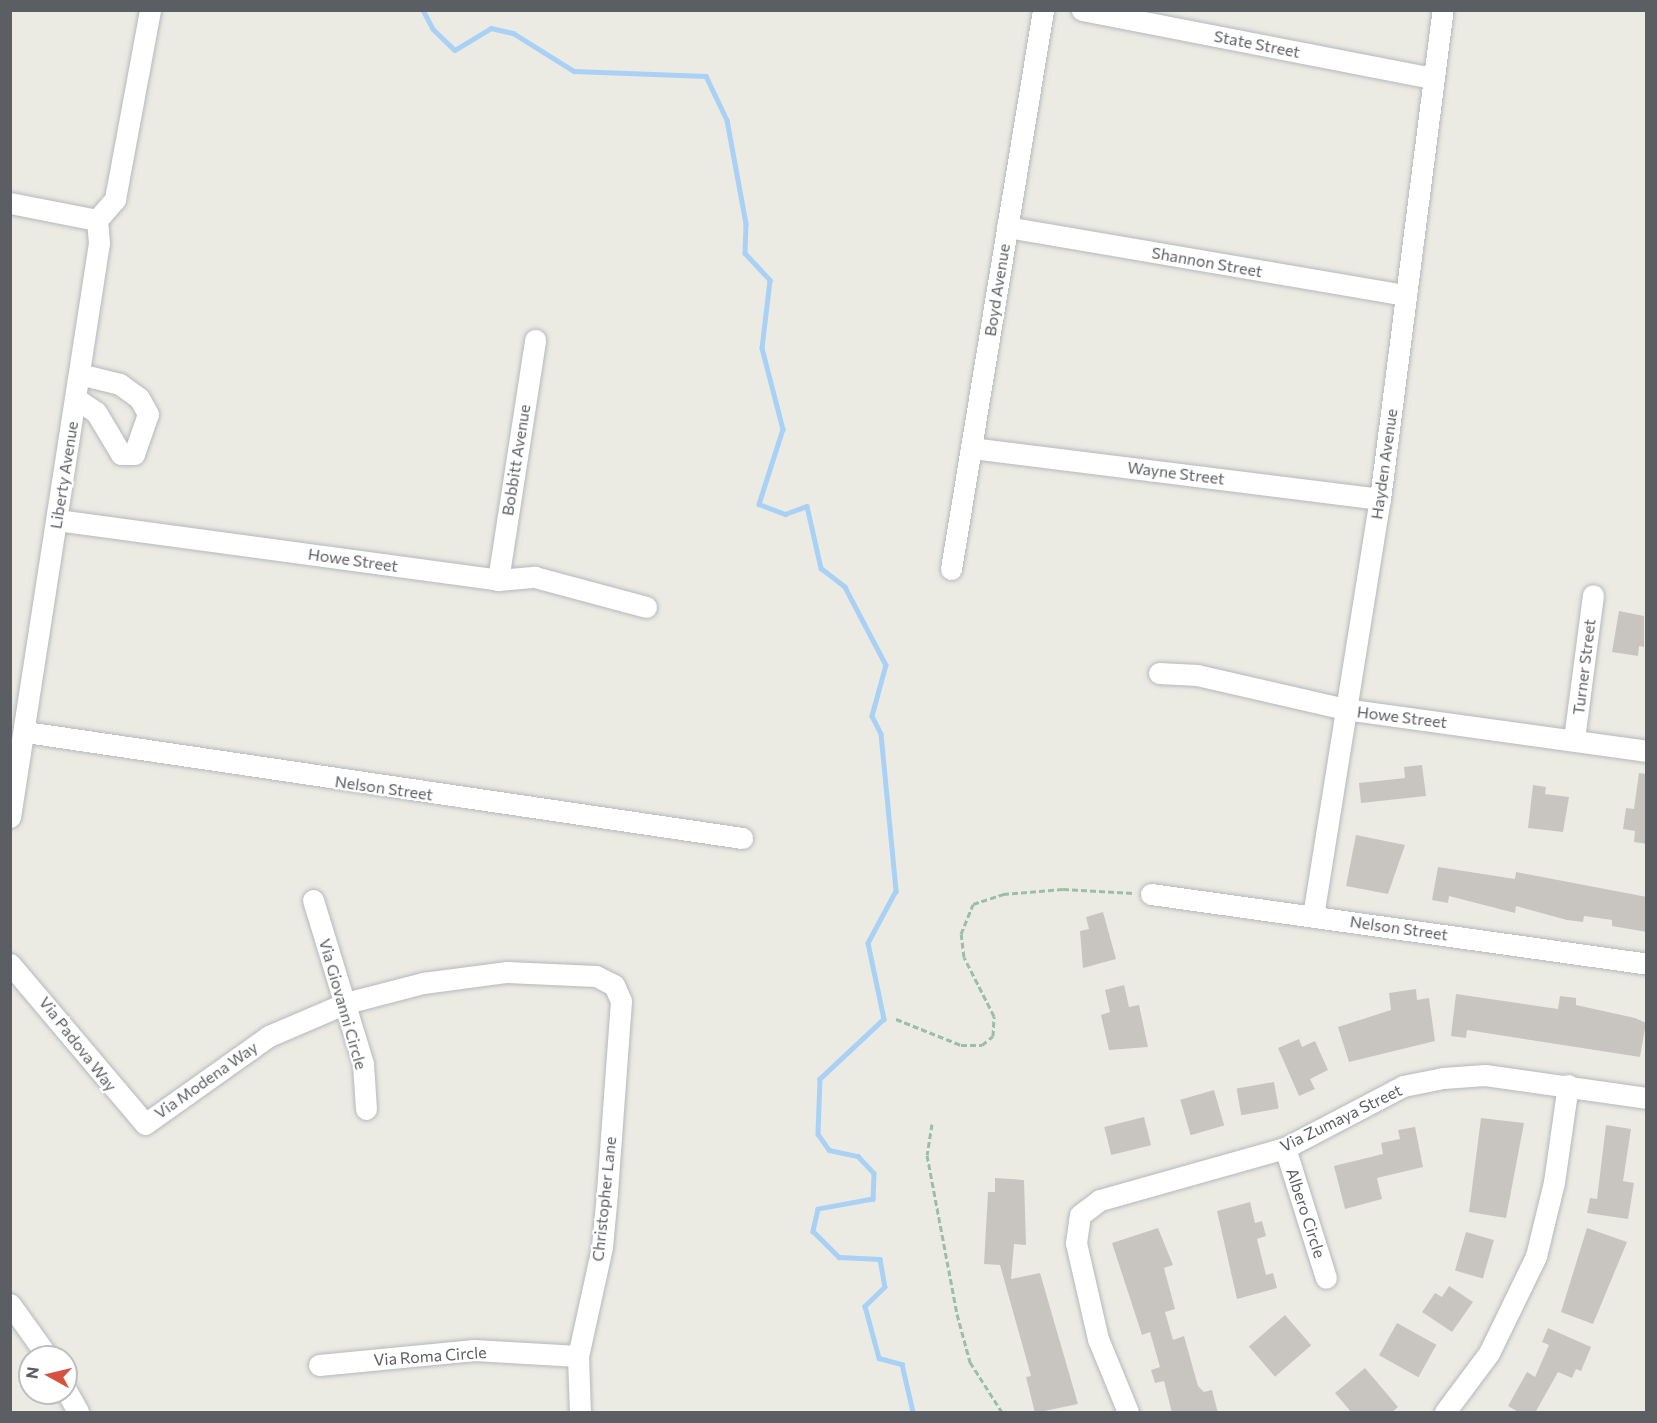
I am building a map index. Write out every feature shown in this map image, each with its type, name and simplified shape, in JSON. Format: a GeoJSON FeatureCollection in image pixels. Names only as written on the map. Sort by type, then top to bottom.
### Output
{"type":"FeatureCollection","features":[{"type":"Feature","properties":{"kind":"street"},"geometry":{"type":"LineString","coordinates":[[10,203],[97,220],[115,200],[150,10]]}},
{"type":"Feature","properties":{"kind":"street","name":"Boyd Avenue"},"geometry":{"type":"LineString","coordinates":[[951,569],[1043,10]]}},
{"type":"Feature","properties":{"kind":"street","name":"State Street"},"geometry":{"type":"LineString","coordinates":[[1082,10],[1431,78]]}},
{"type":"Feature","properties":{"kind":"street","name":"Hayden Avenue"},"geometry":{"type":"LineString","coordinates":[[1313,916],[1380,499],[1431,78],[1443,10]]}},
{"type":"Feature","properties":{"kind":"street","name":"Liberty Avenue"},"geometry":{"type":"LineString","coordinates":[[10,817],[26,732],[99,243],[97,220]]}},
{"type":"Feature","properties":{"kind":"street","name":"Shannon Street"},"geometry":{"type":"LineString","coordinates":[[1007,227],[1406,295]]}},
{"type":"Feature","properties":{"kind":"street","name":"Bobbitt Avenue"},"geometry":{"type":"LineString","coordinates":[[498,580],[535,340]]}},
{"type":"Feature","properties":{"kind":"street"},"geometry":{"type":"LineString","coordinates":[[75,398],[96,412],[121,454],[134,454],[148,414],[139,398],[120,384],[79,374]]}},
{"type":"Feature","properties":{"kind":"street","name":"Wayne Street"},"geometry":{"type":"LineString","coordinates":[[971,448],[1380,499]]}},
{"type":"Feature","properties":{"kind":"street","name":"Howe Street"},"geometry":{"type":"LineString","coordinates":[[57,520],[498,580],[536,577],[646,607]]}},
{"type":"Feature","properties":{"kind":"street","name":"Turner Street"},"geometry":{"type":"LineString","coordinates":[[1574,739],[1593,595]]}},
{"type":"Feature","properties":{"kind":"street","name":"Howe Street"},"geometry":{"type":"LineString","coordinates":[[1159,673],[1197,675],[1345,709],[1574,739],[1647,751]]}},
{"type":"Feature","properties":{"kind":"street","name":"Nelson Street"},"geometry":{"type":"LineString","coordinates":[[26,732],[742,838]]}},
{"type":"Feature","properties":{"kind":"street","name":"Nelson Street"},"geometry":{"type":"LineString","coordinates":[[1151,894],[1647,963]]}},
{"type":"Feature","properties":{"kind":"street","name":"Via Giovanni Circle"},"geometry":{"type":"LineString","coordinates":[[313,900],[363,1064],[366,1109]]}},
{"type":"Feature","properties":{"kind":"street","name":"Via Padova Way"},"geometry":{"type":"LineString","coordinates":[[10,964],[145,1124]]}},
{"type":"Feature","properties":{"kind":"street","name":"Via Modena Way"},"geometry":{"type":"LineString","coordinates":[[145,1124],[269,1036],[346,1003],[423,983],[507,972],[596,976],[614,985]]}},
{"type":"Feature","properties":{"kind":"street","name":"Christopher Lane"},"geometry":{"type":"LineString","coordinates":[[579,1413],[578,1356],[602,1247],[621,1001],[614,985]]}},
{"type":"Feature","properties":{"kind":"street","name":"Via Zumaya Street"},"geometry":{"type":"LineString","coordinates":[[1128,1413],[1098,1339],[1076,1243],[1080,1215],[1100,1200],[1285,1148],[1413,1084],[1485,1075],[1647,1098]]}},
{"type":"Feature","properties":{"kind":"street"},"geometry":{"type":"LineString","coordinates":[[1445,1413],[1489,1353],[1536,1256],[1554,1182],[1568,1085]]}},
{"type":"Feature","properties":{"kind":"street","name":"Albero Circle"},"geometry":{"type":"LineString","coordinates":[[1285,1148],[1326,1278]]}},
{"type":"Feature","properties":{"kind":"street"},"geometry":{"type":"LineString","coordinates":[[10,1304],[39,1345]]}},
{"type":"Feature","properties":{"kind":"street","name":"Via Roma Circle"},"geometry":{"type":"LineString","coordinates":[[319,1365],[474,1350],[578,1356]]}},
{"type":"Feature","properties":{"kind":"path"},"geometry":{"type":"LineString","coordinates":[[896,1019],[961,1045],[982,1044],[993,1036],[994,1016],[964,957],[961,934],[973,904],[1003,894],[1063,889],[1151,894]]}},
{"type":"Feature","properties":{"kind":"path"},"geometry":{"type":"LineString","coordinates":[[932,1124],[927,1155],[957,1314],[970,1362],[1002,1413]]}},
{"type":"Feature","properties":{"kind":"building"},"geometry":{"type":"Polygon","coordinates":[[[1619,611],[1644,616],[1644,647],[1639,646],[1638,656],[1612,652],[1619,611]]]}},
{"type":"Feature","properties":{"kind":"building"},"geometry":{"type":"Polygon","coordinates":[[[1422,765],[1426,796],[1361,803],[1359,783],[1405,778],[1404,767],[1422,765]]]}},
{"type":"Feature","properties":{"kind":"building"},"geometry":{"type":"Polygon","coordinates":[[[1639,773],[1647,774],[1647,844],[1634,842],[1635,831],[1623,829],[1626,808],[1634,809],[1639,773]]]}},
{"type":"Feature","properties":{"kind":"building"},"geometry":{"type":"Polygon","coordinates":[[[1533,785],[1546,787],[1545,794],[1569,797],[1563,832],[1528,828],[1533,785]]]}},
{"type":"Feature","properties":{"kind":"building"},"geometry":{"type":"Polygon","coordinates":[[[1356,835],[1405,845],[1388,894],[1346,886],[1356,835]]]}},
{"type":"Feature","properties":{"kind":"building"},"geometry":{"type":"Polygon","coordinates":[[[1438,867],[1515,879],[1516,872],[1647,897],[1647,932],[1612,926],[1612,920],[1584,916],[1583,922],[1567,920],[1516,906],[1515,913],[1449,896],[1448,903],[1432,900],[1438,867]]]}},
{"type":"Feature","properties":{"kind":"building"},"geometry":{"type":"Polygon","coordinates":[[[1103,912],[1116,959],[1083,968],[1080,931],[1089,929],[1086,917],[1103,912]]]}},
{"type":"Feature","properties":{"kind":"building"},"geometry":{"type":"Polygon","coordinates":[[[1124,985],[1129,1007],[1139,1005],[1148,1047],[1109,1050],[1101,1015],[1110,1012],[1105,990],[1124,985]]]}},
{"type":"Feature","properties":{"kind":"building"},"geometry":{"type":"Polygon","coordinates":[[[1416,989],[1417,1000],[1429,998],[1435,1041],[1349,1062],[1338,1027],[1391,1010],[1389,993],[1416,989]]]}},
{"type":"Feature","properties":{"kind":"building"},"geometry":{"type":"Polygon","coordinates":[[[1456,994],[1558,1009],[1560,996],[1576,998],[1576,1005],[1635,1018],[1646,1023],[1640,1057],[1467,1030],[1466,1038],[1451,1036],[1456,994]]]}},
{"type":"Feature","properties":{"kind":"building"},"geometry":{"type":"Polygon","coordinates":[[[1299,1039],[1302,1047],[1315,1041],[1328,1070],[1310,1079],[1315,1089],[1299,1096],[1278,1048],[1299,1039]]]}},
{"type":"Feature","properties":{"kind":"building"},"geometry":{"type":"Polygon","coordinates":[[[1274,1082],[1279,1109],[1241,1115],[1237,1089],[1274,1082]]]}},
{"type":"Feature","properties":{"kind":"building"},"geometry":{"type":"Polygon","coordinates":[[[1214,1090],[1224,1126],[1191,1135],[1180,1100],[1214,1090]]]}},
{"type":"Feature","properties":{"kind":"building"},"geometry":{"type":"Polygon","coordinates":[[[1144,1117],[1151,1145],[1111,1155],[1104,1127],[1144,1117]]]}},
{"type":"Feature","properties":{"kind":"building"},"geometry":{"type":"Polygon","coordinates":[[[1481,1118],[1524,1123],[1506,1218],[1469,1212],[1481,1118]]]}},
{"type":"Feature","properties":{"kind":"building"},"geometry":{"type":"Polygon","coordinates":[[[1606,1125],[1631,1129],[1623,1181],[1634,1183],[1628,1219],[1587,1213],[1590,1198],[1597,1199],[1606,1125]]]}},
{"type":"Feature","properties":{"kind":"building"},"geometry":{"type":"Polygon","coordinates":[[[1415,1127],[1423,1167],[1377,1178],[1382,1199],[1345,1209],[1334,1166],[1383,1154],[1381,1143],[1400,1139],[1398,1130],[1415,1127]]]}},
{"type":"Feature","properties":{"kind":"building"},"geometry":{"type":"Polygon","coordinates":[[[995,1178],[1024,1180],[1026,1245],[1014,1244],[1011,1279],[1040,1273],[1078,1404],[1035,1413],[1026,1377],[1031,1376],[1000,1265],[984,1264],[988,1192],[995,1192],[995,1178]]]}},
{"type":"Feature","properties":{"kind":"building"},"geometry":{"type":"Polygon","coordinates":[[[1250,1202],[1255,1223],[1262,1221],[1266,1236],[1257,1239],[1266,1275],[1273,1273],[1277,1288],[1237,1299],[1217,1211],[1250,1202]]]}},
{"type":"Feature","properties":{"kind":"building"},"geometry":{"type":"Polygon","coordinates":[[[1158,1228],[1173,1265],[1164,1268],[1175,1309],[1165,1312],[1173,1340],[1184,1336],[1198,1386],[1204,1392],[1212,1390],[1218,1413],[1172,1413],[1164,1381],[1155,1383],[1151,1370],[1160,1367],[1150,1332],[1142,1335],[1112,1243],[1158,1228]]]}},
{"type":"Feature","properties":{"kind":"building"},"geometry":{"type":"Polygon","coordinates":[[[1587,1228],[1627,1242],[1593,1324],[1561,1312],[1587,1228]]]}},
{"type":"Feature","properties":{"kind":"building"},"geometry":{"type":"Polygon","coordinates":[[[1466,1232],[1494,1240],[1483,1278],[1455,1270],[1466,1232]]]}},
{"type":"Feature","properties":{"kind":"building"},"geometry":{"type":"Polygon","coordinates":[[[1449,1286],[1473,1302],[1452,1332],[1422,1312],[1435,1293],[1442,1297],[1449,1286]]]}},
{"type":"Feature","properties":{"kind":"building"},"geometry":{"type":"Polygon","coordinates":[[[1285,1315],[1311,1345],[1275,1377],[1249,1346],[1285,1315]]]}},
{"type":"Feature","properties":{"kind":"building"},"geometry":{"type":"Polygon","coordinates":[[[1397,1323],[1436,1345],[1418,1377],[1379,1355],[1397,1323]]]}},
{"type":"Feature","properties":{"kind":"building"},"geometry":{"type":"Polygon","coordinates":[[[1548,1328],[1591,1347],[1581,1371],[1576,1369],[1572,1378],[1558,1372],[1535,1413],[1520,1413],[1508,1406],[1527,1372],[1535,1377],[1549,1345],[1542,1342],[1548,1328]]]}},
{"type":"Feature","properties":{"kind":"building"},"geometry":{"type":"Polygon","coordinates":[[[1365,1368],[1398,1407],[1391,1413],[1352,1413],[1335,1393],[1365,1368]]]}},
{"type":"Feature","properties":{"kind":"waterway"},"geometry":{"type":"LineString","coordinates":[[423,10],[433,29],[455,50],[491,28],[513,33],[574,71],[706,76],[727,120],[746,224],[745,253],[770,280],[762,348],[783,429],[759,504],[785,514],[807,506],[821,568],[845,587],[886,665],[872,716],[881,734],[896,891],[868,943],[884,1019],[820,1079],[818,1134],[829,1150],[858,1156],[874,1173],[873,1199],[818,1209],[813,1231],[839,1257],[880,1259],[885,1287],[865,1306],[879,1358],[902,1364],[913,1412]]}}]}
